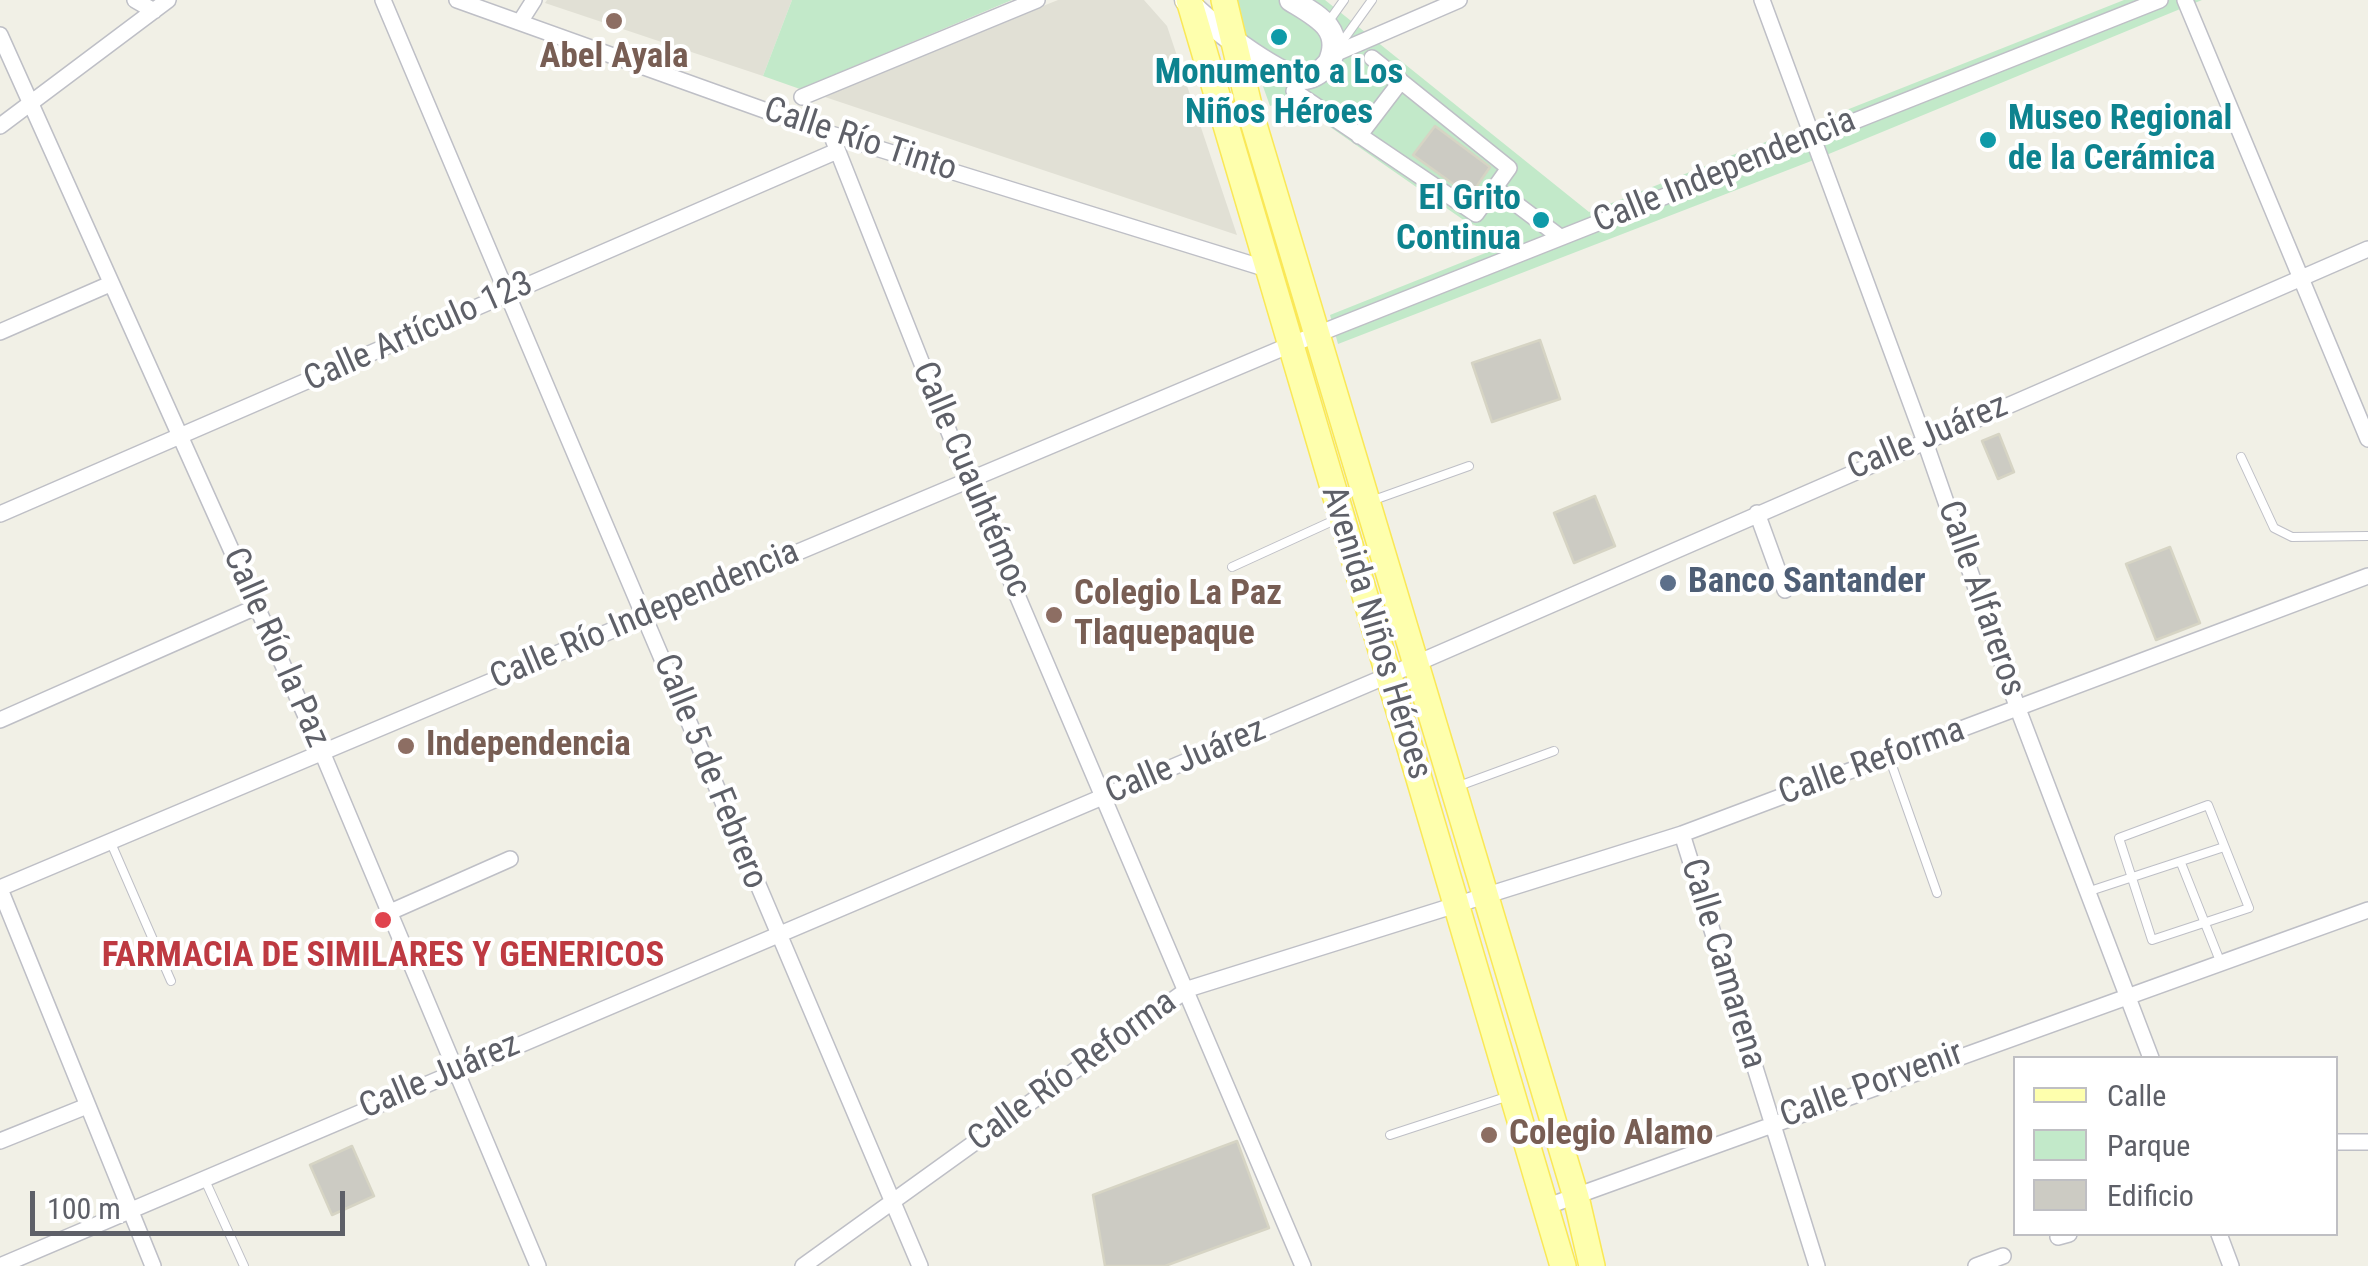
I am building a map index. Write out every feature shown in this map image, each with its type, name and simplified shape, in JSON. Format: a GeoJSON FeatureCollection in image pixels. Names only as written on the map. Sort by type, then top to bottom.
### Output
{"type":"FeatureCollection","features":[{"type":"Feature","properties":{"kind":"main road","name":"Avenida Niños Héroes"},"geometry":{"type":"LineString","coordinates":[[1224,0],[1230,38],[1576,1196],[1592,1266]]}},
{"type":"Feature","properties":{"kind":"main road"},"geometry":{"type":"LineString","coordinates":[[1188,2],[1230,38],[1291,77],[1322,72],[1334,54],[1327,23],[1291,0]]}},
{"type":"Feature","properties":{"kind":"main road","name":"Avenida Niños Héroes"},"geometry":{"type":"LineString","coordinates":[[1188,2],[1548,1206],[1562,1266]]}},
{"type":"Feature","properties":{"kind":"street"},"geometry":{"type":"LineString","coordinates":[[135,0],[154,10]]}},
{"type":"Feature","properties":{"kind":"street"},"geometry":{"type":"LineString","coordinates":[[0,126],[168,0]]}},
{"type":"Feature","properties":{"kind":"street","name":"Calle 5 de Febrero"},"geometry":{"type":"LineString","coordinates":[[383,0],[646,616],[775,934],[920,1266]]}},
{"type":"Feature","properties":{"kind":"street","name":"Calle Río Tinto"},"geometry":{"type":"LineString","coordinates":[[458,0],[832,134],[1267,269]]}},
{"type":"Feature","properties":{"kind":"street"},"geometry":{"type":"LineString","coordinates":[[520,22],[534,0]]}},
{"type":"Feature","properties":{"kind":"street"},"geometry":{"type":"LineString","coordinates":[[802,97],[1037,0]]}},
{"type":"Feature","properties":{"kind":"street"},"geometry":{"type":"LineString","coordinates":[[1334,54],[1460,0]]}},
{"type":"Feature","properties":{"kind":"street","name":"Calle Alfareros"},"geometry":{"type":"LineString","coordinates":[[1762,0],[1924,439],[2018,709],[2150,1056]]}},
{"type":"Feature","properties":{"kind":"street","name":"Calle Independencia"},"geometry":{"type":"LineString","coordinates":[[1290,345],[2160,0]]}},
{"type":"Feature","properties":{"kind":"street"},"geometry":{"type":"LineString","coordinates":[[2185,0],[2301,278],[2363,413],[2368,439]]}},
{"type":"Feature","properties":{"kind":"street","name":"Calle Río la Paz"},"geometry":{"type":"LineString","coordinates":[[0,35],[322,752],[538,1266]]}},
{"type":"Feature","properties":{"kind":"street"},"geometry":{"type":"LineString","coordinates":[[1294,91],[1476,214],[1509,168],[1372,58]]}},
{"type":"Feature","properties":{"kind":"street"},"geometry":{"type":"LineString","coordinates":[[1359,136],[1401,81]]}},
{"type":"Feature","properties":{"kind":"street","name":"Calle Cuauhtémoc"},"geometry":{"type":"LineString","coordinates":[[832,134],[968,480],[1106,796],[1303,1266]]}},
{"type":"Feature","properties":{"kind":"street","name":"Calle Artículo 123"},"geometry":{"type":"LineString","coordinates":[[0,514],[837,151]]}},
{"type":"Feature","properties":{"kind":"street"},"geometry":{"type":"LineString","coordinates":[[1495,188],[1560,238]]}},
{"type":"Feature","properties":{"kind":"street","name":"Calle Juárez"},"geometry":{"type":"LineString","coordinates":[[0,1266],[1415,664],[1924,439],[2368,249]]}},
{"type":"Feature","properties":{"kind":"street"},"geometry":{"type":"LineString","coordinates":[[0,332],[110,284]]}},
{"type":"Feature","properties":{"kind":"street","name":"Calle Río Independencia"},"geometry":{"type":"LineString","coordinates":[[0,888],[1290,345]]}},
{"type":"Feature","properties":{"kind":"street"},"geometry":{"type":"LineString","coordinates":[[1757,513],[1786,590]]}},
{"type":"Feature","properties":{"kind":"street","name":"Calle Reforma"},"geometry":{"type":"LineString","coordinates":[[1484,897],[1682,834],[2368,576]]}},
{"type":"Feature","properties":{"kind":"street"},"geometry":{"type":"LineString","coordinates":[[0,720],[256,607]]}},
{"type":"Feature","properties":{"kind":"street","name":"Calle Camarena"},"geometry":{"type":"LineString","coordinates":[[1682,834],[1817,1266]]}},
{"type":"Feature","properties":{"kind":"street"},"geometry":{"type":"LineString","coordinates":[[388,912],[510,859]]}},
{"type":"Feature","properties":{"kind":"street"},"geometry":{"type":"LineString","coordinates":[[0,888],[153,1266]]}},
{"type":"Feature","properties":{"kind":"street","name":"Calle Río Reforma"},"geometry":{"type":"LineString","coordinates":[[803,1266],[1188,989],[1484,897]]}},
{"type":"Feature","properties":{"kind":"street","name":"Calle Porvenir"},"geometry":{"type":"LineString","coordinates":[[1548,1206],[2126,994],[2368,910]]}},
{"type":"Feature","properties":{"kind":"street"},"geometry":{"type":"LineString","coordinates":[[0,1141],[87,1106]]}},
{"type":"Feature","properties":{"kind":"street"},"geometry":{"type":"LineString","coordinates":[[2338,1142],[2368,1142]]}},
{"type":"Feature","properties":{"kind":"street"},"geometry":{"type":"LineString","coordinates":[[2219,1236],[2231,1266]]}},
{"type":"Feature","properties":{"kind":"street"},"geometry":{"type":"LineString","coordinates":[[1976,1266],[2003,1256]]}},
{"type":"Feature","properties":{"kind":"lane"},"geometry":{"type":"LineString","coordinates":[[1327,23],[1344,0]]}},
{"type":"Feature","properties":{"kind":"lane"},"geometry":{"type":"LineString","coordinates":[[1334,54],[1370,1]]}},
{"type":"Feature","properties":{"kind":"lane"},"geometry":{"type":"LineString","coordinates":[[2241,456],[2274,528],[2292,537],[2368,536]]}},
{"type":"Feature","properties":{"kind":"lane"},"geometry":{"type":"LineString","coordinates":[[1367,503],[1469,466]]}},
{"type":"Feature","properties":{"kind":"lane"},"geometry":{"type":"LineString","coordinates":[[1232,566],[1340,518]]}},
{"type":"Feature","properties":{"kind":"lane"},"geometry":{"type":"LineString","coordinates":[[1452,788],[1554,751]]}},
{"type":"Feature","properties":{"kind":"lane"},"geometry":{"type":"LineString","coordinates":[[1888,757],[1937,893]]}},
{"type":"Feature","properties":{"kind":"lane"},"geometry":{"type":"LineString","coordinates":[[2208,805],[2224,847],[2248,908],[2152,940],[2119,838],[2208,805]]}},
{"type":"Feature","properties":{"kind":"lane"},"geometry":{"type":"LineString","coordinates":[[110,841],[171,981]]}},
{"type":"Feature","properties":{"kind":"lane"},"geometry":{"type":"LineString","coordinates":[[2087,892],[2224,847]]}},
{"type":"Feature","properties":{"kind":"lane"},"geometry":{"type":"LineString","coordinates":[[2181,863],[2220,961]]}},
{"type":"Feature","properties":{"kind":"lane"},"geometry":{"type":"LineString","coordinates":[[1390,1136],[1514,1094]]}},
{"type":"Feature","properties":{"kind":"lane"},"geometry":{"type":"LineString","coordinates":[[204,1178],[244,1266]]}},
{"type":"Feature","properties":{"kind":"shaded area"},"geometry":{"type":"Polygon","coordinates":[[[792,0],[763,76],[545,3],[792,0]]]}},
{"type":"Feature","properties":{"kind":"shaded area"},"geometry":{"type":"Polygon","coordinates":[[[1058,0],[1144,0],[1167,26],[1237,235],[819,95],[1058,0]]]}},
{"type":"Feature","properties":{"kind":"green space"},"geometry":{"type":"Polygon","coordinates":[[[792,0],[1012,0],[800,89],[763,76],[792,0]]]}},
{"type":"Feature","properties":{"kind":"green space"},"geometry":{"type":"Polygon","coordinates":[[[1238,0],[1325,0],[1589,212],[2124,0],[2202,0],[1819,158],[1338,344],[1330,315],[1513,242],[1465,221],[1290,99],[1270,106],[1239,19],[1238,0]]]}},
{"type":"Feature","properties":{"kind":"building"},"geometry":{"type":"Polygon","coordinates":[[[1435,126],[1490,167],[1470,196],[1413,155],[1435,126]]]}},
{"type":"Feature","properties":{"kind":"building"},"geometry":{"type":"Polygon","coordinates":[[[1540,340],[1560,399],[1492,422],[1472,363],[1540,340]]]}},
{"type":"Feature","properties":{"kind":"building"},"geometry":{"type":"Polygon","coordinates":[[[1999,434],[2014,472],[1998,479],[1982,441],[1999,434]]]}},
{"type":"Feature","properties":{"kind":"building"},"geometry":{"type":"Polygon","coordinates":[[[1595,496],[1615,546],[1574,563],[1554,513],[1595,496]]]}},
{"type":"Feature","properties":{"kind":"building"},"geometry":{"type":"Polygon","coordinates":[[[2170,547],[2200,623],[2156,640],[2126,564],[2170,547]]]}},
{"type":"Feature","properties":{"kind":"building"},"geometry":{"type":"Polygon","coordinates":[[[1237,1141],[1269,1228],[1165,1266],[1105,1266],[1093,1195],[1237,1141]]]}},
{"type":"Feature","properties":{"kind":"building"},"geometry":{"type":"Polygon","coordinates":[[[352,1146],[374,1196],[332,1215],[310,1165],[352,1146]]]}},
{"type":"Feature","properties":{"kind":"place","name":"Abel Ayala"},"geometry":{"type":"Point","coordinates":[614,21]}},
{"type":"Feature","properties":{"kind":"place","name":"Monumento a Los Niños Héroes"},"geometry":{"type":"Point","coordinates":[1279,37]}},
{"type":"Feature","properties":{"kind":"place","name":"Museo Regional de la Cerámica"},"geometry":{"type":"Point","coordinates":[1988,140]}},
{"type":"Feature","properties":{"kind":"place","name":"El Grito Continua"},"geometry":{"type":"Point","coordinates":[1541,220]}},
{"type":"Feature","properties":{"kind":"place","name":"Banco Santander"},"geometry":{"type":"Point","coordinates":[1668,583]}},
{"type":"Feature","properties":{"kind":"place","name":"Colegio La Paz Tlaquepaque"},"geometry":{"type":"Point","coordinates":[1054,615]}},
{"type":"Feature","properties":{"kind":"place","name":"Independencia"},"geometry":{"type":"Point","coordinates":[406,746]}},
{"type":"Feature","properties":{"kind":"place","name":"FARMACIA DE SIMILARES Y GENERICOS"},"geometry":{"type":"Point","coordinates":[383,920]}},
{"type":"Feature","properties":{"kind":"place","name":"Colegio Alamo"},"geometry":{"type":"Point","coordinates":[1489,1135]}}]}
